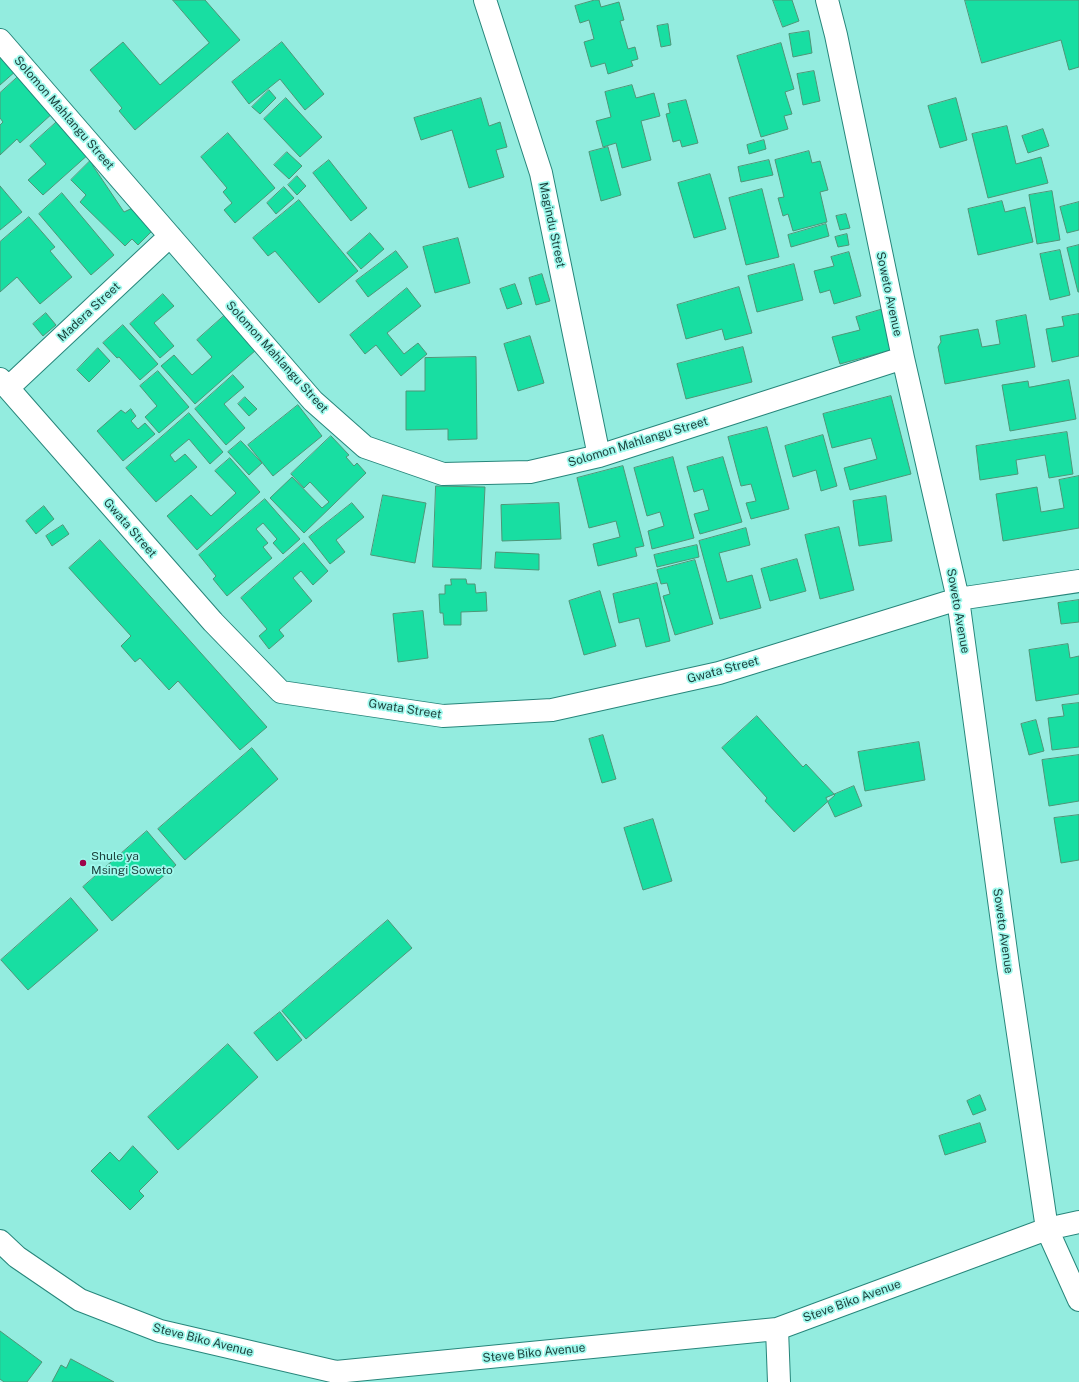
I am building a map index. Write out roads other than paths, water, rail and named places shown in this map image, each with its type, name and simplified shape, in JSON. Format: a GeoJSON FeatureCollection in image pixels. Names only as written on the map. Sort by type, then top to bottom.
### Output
{"type":"FeatureCollection","features":[{"type":"Feature","properties":{"kind":"street","name":"Magindu Street"},"geometry":{"type":"LineString","coordinates":[[485,0],[541,173],[599,456]]}},
{"type":"Feature","properties":{"kind":"street","name":"Soweto Avenue"},"geometry":{"type":"LineString","coordinates":[[827,0],[836,35],[903,358],[958,599],[1008,966],[1047,1229],[1079,1300]]}},
{"type":"Feature","properties":{"kind":"street","name":"Solomon Mahlangu Street"},"geometry":{"type":"LineString","coordinates":[[0,40],[313,401],[365,447],[443,474],[530,472],[599,456],[903,358]]}},
{"type":"Feature","properties":{"kind":"street","name":"Madera Street"},"geometry":{"type":"LineString","coordinates":[[4,384],[170,236]]}},
{"type":"Feature","properties":{"kind":"street","name":"Gwata Street"},"geometry":{"type":"LineString","coordinates":[[4,384],[213,622],[280,692],[344,700],[443,716],[552,710],[718,673],[958,599],[1079,581]]}},
{"type":"Feature","properties":{"kind":"street","name":"Steve Biko Avenue"},"geometry":{"type":"LineString","coordinates":[[0,1241],[17,1257],[80,1300],[160,1331],[336,1372],[777,1329],[1047,1229],[1079,1222]]}},
{"type":"Feature","properties":{"kind":"street"},"geometry":{"type":"LineString","coordinates":[[777,1329],[779,1382]]}},
{"type":"Feature","properties":{"kind":"place","name":"Shule ya Msingi Soweto"},"geometry":{"type":"Point","coordinates":[83,863]}}]}
